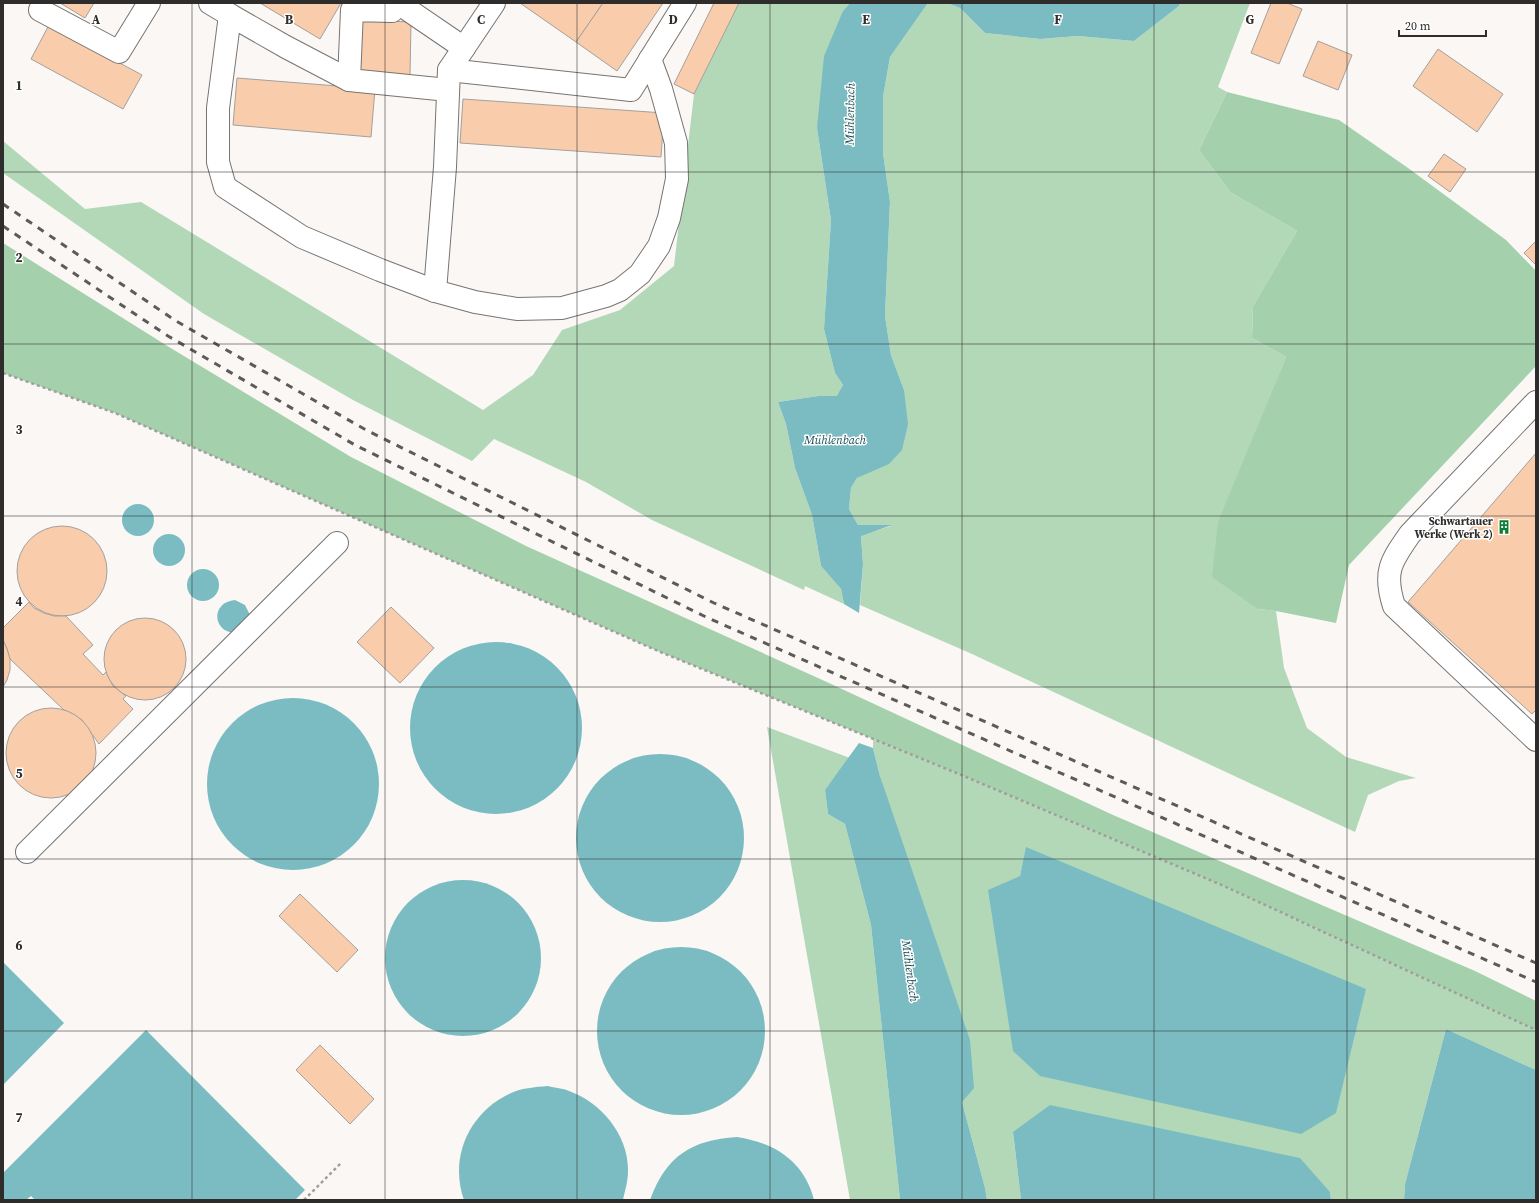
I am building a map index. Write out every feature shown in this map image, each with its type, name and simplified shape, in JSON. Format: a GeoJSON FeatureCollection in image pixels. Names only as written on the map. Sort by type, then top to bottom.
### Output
{"type":"FeatureCollection","features":[{"type":"Feature","properties":{"kind":"lane"},"geometry":{"type":"LineString","coordinates":[[40,10],[119,52],[149,3]]}},
{"type":"Feature","properties":{"kind":"lane"},"geometry":{"type":"LineString","coordinates":[[210,3],[286,47],[349,80],[449,80],[631,90],[685,3]]}},
{"type":"Feature","properties":{"kind":"lane"},"geometry":{"type":"LineString","coordinates":[[349,80],[352,10],[392,11],[397,3],[464,48]]}},
{"type":"Feature","properties":{"kind":"lane"},"geometry":{"type":"LineString","coordinates":[[435,291],[445,167],[449,80],[464,48],[494,3]]}},
{"type":"Feature","properties":{"kind":"lane"},"geometry":{"type":"LineString","coordinates":[[230,15],[218,108],[218,162],[226,187],[302,237],[380,270],[435,291],[475,302],[517,309],[562,308],[606,296],[620,290],[640,274],[659,246],[669,218],[677,179],[676,143],[662,89],[650,59]]}},
{"type":"Feature","properties":{"kind":"lane"},"geometry":{"type":"LineString","coordinates":[[1536,402],[1410,534],[1395,556],[1388,576],[1389,591],[1394,606],[1536,740]]}},
{"type":"Feature","properties":{"kind":"lane"},"geometry":{"type":"LineString","coordinates":[[27,852],[337,543]]}},
{"type":"Feature","properties":{"kind":"path"},"geometry":{"type":"LineString","coordinates":[[3,373],[115,413],[658,651],[959,774],[1224,886],[1536,1030]]}},
{"type":"Feature","properties":{"kind":"path"},"geometry":{"type":"LineString","coordinates":[[304,1200],[341,1162]]}},
{"type":"Feature","properties":{"kind":"green space"},"geometry":{"type":"Polygon","coordinates":[[[739,3],[850,3],[843,11],[817,128],[831,220],[824,329],[835,373],[843,385],[838,396],[818,396],[778,402],[786,424],[795,468],[812,515],[821,566],[841,589],[844,604],[805,586],[804,590],[652,520],[586,482],[494,439],[472,461],[353,400],[204,314],[3,173],[3,141],[85,209],[141,202],[483,410],[533,375],[562,330],[620,310],[674,266],[694,94],[739,3]]]}},
{"type":"Feature","properties":{"kind":"green space"},"geometry":{"type":"Polygon","coordinates":[[[928,3],[947,3],[960,8],[985,33],[1040,39],[1078,36],[1134,41],[1179,6],[1180,3],[1250,3],[1218,87],[1227,92],[1199,150],[1230,192],[1297,231],[1253,306],[1252,338],[1286,357],[1245,458],[1258,609],[1276,611],[1284,668],[1307,728],[1346,757],[1416,778],[1399,781],[1368,795],[1355,832],[972,654],[860,605],[863,564],[861,535],[891,526],[858,525],[849,509],[851,488],[857,478],[871,471],[904,390],[891,355],[885,316],[890,202],[883,153],[883,97],[890,57],[928,3]]]}},
{"type":"Feature","properties":{"kind":"green space"},"geometry":{"type":"Polygon","coordinates":[[[1227,92],[1339,120],[1408,168],[1506,240],[1536,271],[1536,366],[1349,565],[1336,623],[1276,611],[1258,609],[1212,577],[1218,522],[1286,357],[1252,338],[1253,306],[1297,231],[1230,192],[1199,150],[1227,92]]]}},
{"type":"Feature","properties":{"kind":"green space"},"geometry":{"type":"Polygon","coordinates":[[[3,243],[169,347],[351,457],[526,546],[829,683],[1113,815],[1475,971],[1536,1001],[1536,1030],[1224,886],[959,774],[658,651],[115,413],[3,373],[3,243]]]}},
{"type":"Feature","properties":{"kind":"green space"},"geometry":{"type":"Polygon","coordinates":[[[767,727],[850,758],[825,790],[828,814],[845,824],[871,925],[900,1200],[850,1200],[767,727]]]}},
{"type":"Feature","properties":{"kind":"green space"},"geometry":{"type":"Polygon","coordinates":[[[873,739],[1224,886],[1536,1030],[1536,1070],[1446,1029],[1405,1184],[1404,1200],[1331,1200],[1330,1192],[1013,1133],[1021,1200],[987,1200],[873,748],[873,739]],[[1027,847],[1020,876],[1013,1051],[1027,847]]]}},
{"type":"Feature","properties":{"kind":"water","name":"Mühlenbach"},"geometry":{"type":"Polygon","coordinates":[[[850,3],[928,3],[890,57],[883,97],[883,153],[890,202],[885,316],[891,355],[904,390],[908,424],[902,450],[889,464],[857,478],[851,488],[849,509],[858,525],[892,525],[861,536],[863,564],[859,613],[844,604],[841,589],[821,566],[812,515],[795,468],[786,424],[778,402],[818,396],[837,396],[843,385],[835,373],[824,329],[831,220],[817,128],[824,56],[843,11],[850,3]]]}},
{"type":"Feature","properties":{"kind":"water"},"geometry":{"type":"Polygon","coordinates":[[[947,3],[1180,3],[1179,6],[1134,41],[1078,36],[1040,39],[985,33],[960,8],[947,3]]]}},
{"type":"Feature","properties":{"kind":"water"},"geometry":{"type":"Polygon","coordinates":[[[135,504],[141,504],[150,508],[154,520],[150,532],[141,536],[135,536],[126,532],[122,523],[122,517],[126,508],[135,504]]]}},
{"type":"Feature","properties":{"kind":"water"},"geometry":{"type":"Polygon","coordinates":[[[166,534],[172,534],[181,538],[185,550],[181,562],[172,566],[166,566],[157,562],[153,553],[153,547],[157,538],[166,534]]]}},
{"type":"Feature","properties":{"kind":"water"},"geometry":{"type":"Polygon","coordinates":[[[200,569],[206,569],[215,573],[219,585],[215,597],[206,601],[200,601],[191,597],[187,588],[187,582],[191,573],[200,569]]]}},
{"type":"Feature","properties":{"kind":"water"},"geometry":{"type":"Polygon","coordinates":[[[235,600],[245,605],[250,615],[234,633],[227,631],[222,627],[218,622],[217,616],[218,611],[222,606],[227,602],[235,600]]]}},
{"type":"Feature","properties":{"kind":"water"},"geometry":{"type":"Polygon","coordinates":[[[496,642],[513,644],[529,649],[544,657],[557,667],[567,680],[575,695],[580,711],[582,728],[580,745],[575,761],[567,776],[557,789],[544,799],[529,807],[513,812],[496,814],[479,812],[463,807],[448,799],[435,789],[425,776],[417,761],[412,745],[410,728],[412,711],[417,695],[425,680],[435,667],[448,657],[463,649],[479,644],[496,642]]]}},
{"type":"Feature","properties":{"kind":"water"},"geometry":{"type":"Polygon","coordinates":[[[293,698],[310,700],[326,705],[341,713],[354,723],[364,736],[372,751],[377,767],[379,784],[377,801],[372,817],[364,832],[354,845],[341,855],[326,863],[310,868],[293,870],[276,868],[260,863],[245,855],[232,845],[222,832],[214,817],[209,801],[207,784],[209,767],[214,751],[222,736],[232,723],[245,713],[260,705],[276,700],[293,698]]]}},
{"type":"Feature","properties":{"kind":"water"},"geometry":{"type":"Polygon","coordinates":[[[859,743],[873,748],[880,776],[970,1040],[974,1088],[962,1102],[987,1200],[900,1200],[871,925],[845,824],[828,814],[825,790],[859,743]]]}},
{"type":"Feature","properties":{"kind":"water"},"geometry":{"type":"Polygon","coordinates":[[[652,754],[668,754],[692,760],[707,768],[720,778],[730,791],[738,806],[743,822],[743,854],[738,870],[730,885],[720,898],[707,908],[684,919],[668,922],[652,922],[636,919],[620,912],[606,903],[595,892],[586,878],[579,862],[576,846],[576,830],[579,814],[586,798],[595,784],[606,773],[620,764],[636,757],[652,754]]]}},
{"type":"Feature","properties":{"kind":"water"},"geometry":{"type":"Polygon","coordinates":[[[1026,847],[1366,989],[1336,1113],[1301,1134],[1040,1076],[1013,1051],[988,890],[1020,876],[1026,847]]]}},
{"type":"Feature","properties":{"kind":"water"},"geometry":{"type":"Polygon","coordinates":[[[463,880],[493,886],[518,903],[535,928],[541,958],[535,988],[518,1013],[493,1030],[463,1036],[433,1030],[408,1013],[391,988],[385,958],[391,928],[408,903],[433,886],[463,880]]]}},
{"type":"Feature","properties":{"kind":"water"},"geometry":{"type":"Polygon","coordinates":[[[673,947],[689,947],[706,950],[713,953],[728,961],[741,971],[751,984],[762,1006],[765,1031],[762,1056],[751,1078],[741,1091],[728,1101],[706,1112],[689,1115],[673,1115],[656,1112],[641,1105],[627,1096],[616,1085],[600,1056],[597,1039],[597,1023],[600,1006],[607,991],[616,977],[627,966],[656,950],[673,947]]]}},
{"type":"Feature","properties":{"kind":"water"},"geometry":{"type":"Polygon","coordinates":[[[3,962],[64,1023],[3,1085],[3,962]]]}},
{"type":"Feature","properties":{"kind":"water"},"geometry":{"type":"Polygon","coordinates":[[[1446,1029],[1536,1070],[1536,1200],[1404,1200],[1405,1184],[1446,1029]]]}},
{"type":"Feature","properties":{"kind":"water"},"geometry":{"type":"Polygon","coordinates":[[[146,1030],[305,1190],[295,1200],[35,1200],[31,1196],[26,1200],[3,1200],[3,1173],[146,1030]]]}},
{"type":"Feature","properties":{"kind":"water"},"geometry":{"type":"Polygon","coordinates":[[[548,1086],[567,1090],[582,1097],[594,1105],[614,1126],[626,1153],[628,1167],[627,1182],[623,1200],[464,1200],[460,1184],[459,1168],[461,1153],[466,1138],[473,1125],[495,1102],[509,1094],[523,1089],[548,1086]]]}},
{"type":"Feature","properties":{"kind":"water"},"geometry":{"type":"Polygon","coordinates":[[[1050,1105],[1300,1158],[1330,1192],[1331,1200],[1021,1200],[1013,1132],[1050,1105]]]}},
{"type":"Feature","properties":{"kind":"water"},"geometry":{"type":"Polygon","coordinates":[[[737,1137],[764,1144],[786,1156],[803,1175],[814,1200],[650,1200],[656,1185],[664,1172],[682,1153],[706,1142],[737,1137]]]}},
{"type":"Feature","properties":{"kind":"building"},"geometry":{"type":"Polygon","coordinates":[[[60,3],[94,3],[85,18],[60,3]]]}},
{"type":"Feature","properties":{"kind":"building"},"geometry":{"type":"Polygon","coordinates":[[[260,3],[341,3],[320,39],[260,3]]]}},
{"type":"Feature","properties":{"kind":"building"},"geometry":{"type":"Polygon","coordinates":[[[520,3],[603,3],[576,42],[520,3]]]}},
{"type":"Feature","properties":{"kind":"building"},"geometry":{"type":"Polygon","coordinates":[[[603,3],[663,3],[617,71],[576,42],[603,3]]]}},
{"type":"Feature","properties":{"kind":"building"},"geometry":{"type":"Polygon","coordinates":[[[714,3],[739,3],[694,94],[674,84],[714,3]]]}},
{"type":"Feature","properties":{"kind":"building"},"geometry":{"type":"Polygon","coordinates":[[[1271,3],[1287,3],[1302,9],[1279,64],[1251,53],[1271,3]]]}},
{"type":"Feature","properties":{"kind":"building"},"geometry":{"type":"Polygon","coordinates":[[[360,20],[411,22],[410,76],[357,73],[360,20]]]}},
{"type":"Feature","properties":{"kind":"building"},"geometry":{"type":"Polygon","coordinates":[[[49,25],[142,75],[123,109],[31,59],[49,25]]]}},
{"type":"Feature","properties":{"kind":"building"},"geometry":{"type":"Polygon","coordinates":[[[1318,41],[1352,55],[1338,90],[1303,76],[1318,41]]]}},
{"type":"Feature","properties":{"kind":"building"},"geometry":{"type":"Polygon","coordinates":[[[1438,49],[1503,94],[1477,132],[1413,86],[1438,49]]]}},
{"type":"Feature","properties":{"kind":"building"},"geometry":{"type":"Polygon","coordinates":[[[237,78],[375,89],[371,137],[233,125],[237,78]]]}},
{"type":"Feature","properties":{"kind":"building"},"geometry":{"type":"Polygon","coordinates":[[[463,99],[664,113],[661,157],[460,143],[463,99]]]}},
{"type":"Feature","properties":{"kind":"building"},"geometry":{"type":"Polygon","coordinates":[[[1444,154],[1466,169],[1450,192],[1428,176],[1444,154]]]}},
{"type":"Feature","properties":{"kind":"building"},"geometry":{"type":"Polygon","coordinates":[[[1536,241],[1536,265],[1524,253],[1536,241]]]}},
{"type":"Feature","properties":{"kind":"building","name":"Schwartauer Werke (Werk 2)"},"geometry":{"type":"Polygon","coordinates":[[[1536,453],[1536,710],[1532,714],[1408,602],[1536,453]]]}},
{"type":"Feature","properties":{"kind":"building"},"geometry":{"type":"Polygon","coordinates":[[[62,526],[79,529],[94,539],[104,554],[107,571],[104,588],[94,603],[79,613],[62,616],[45,613],[30,603],[20,588],[17,571],[20,554],[30,539],[45,529],[62,526]]]}},
{"type":"Feature","properties":{"kind":"building"},"geometry":{"type":"Polygon","coordinates":[[[29,602],[34,608],[44,613],[54,616],[66,616],[93,645],[83,654],[103,675],[106,672],[113,686],[126,696],[123,699],[133,709],[99,744],[82,720],[64,710],[10,659],[3,640],[3,628],[29,602]]]}},
{"type":"Feature","properties":{"kind":"building"},"geometry":{"type":"Polygon","coordinates":[[[391,607],[434,648],[400,683],[357,642],[391,607]]]}},
{"type":"Feature","properties":{"kind":"building"},"geometry":{"type":"Polygon","coordinates":[[[145,618],[161,621],[174,630],[183,643],[186,659],[183,675],[174,688],[161,697],[145,700],[129,697],[116,688],[107,675],[104,659],[107,643],[116,630],[129,621],[145,618]]]}},
{"type":"Feature","properties":{"kind":"building"},"geometry":{"type":"Polygon","coordinates":[[[3,640],[10,659],[10,670],[3,687],[3,640]]]}},
{"type":"Feature","properties":{"kind":"building"},"geometry":{"type":"Polygon","coordinates":[[[51,708],[68,711],[83,721],[93,736],[96,753],[93,770],[83,785],[68,795],[51,798],[34,795],[19,785],[9,770],[6,753],[9,736],[19,721],[34,711],[51,708]]]}},
{"type":"Feature","properties":{"kind":"building"},"geometry":{"type":"Polygon","coordinates":[[[300,894],[358,950],[337,972],[279,916],[300,894]]]}},
{"type":"Feature","properties":{"kind":"building"},"geometry":{"type":"Polygon","coordinates":[[[320,1045],[374,1099],[350,1124],[296,1070],[320,1045]]]}},
{"type":"Feature","properties":{"kind":"railway"},"geometry":{"type":"LineString","coordinates":[[3,204],[176,321],[366,430],[714,603],[1536,963]]}},
{"type":"Feature","properties":{"kind":"railway"},"geometry":{"type":"LineString","coordinates":[[3,226],[168,336],[355,445],[708,618],[1536,982]]}},
{"type":"Feature","properties":{"kind":"place","name":"Schwartauer Werke (Werk 2)"},"geometry":{"type":"Point","coordinates":[1504,527]}}]}
